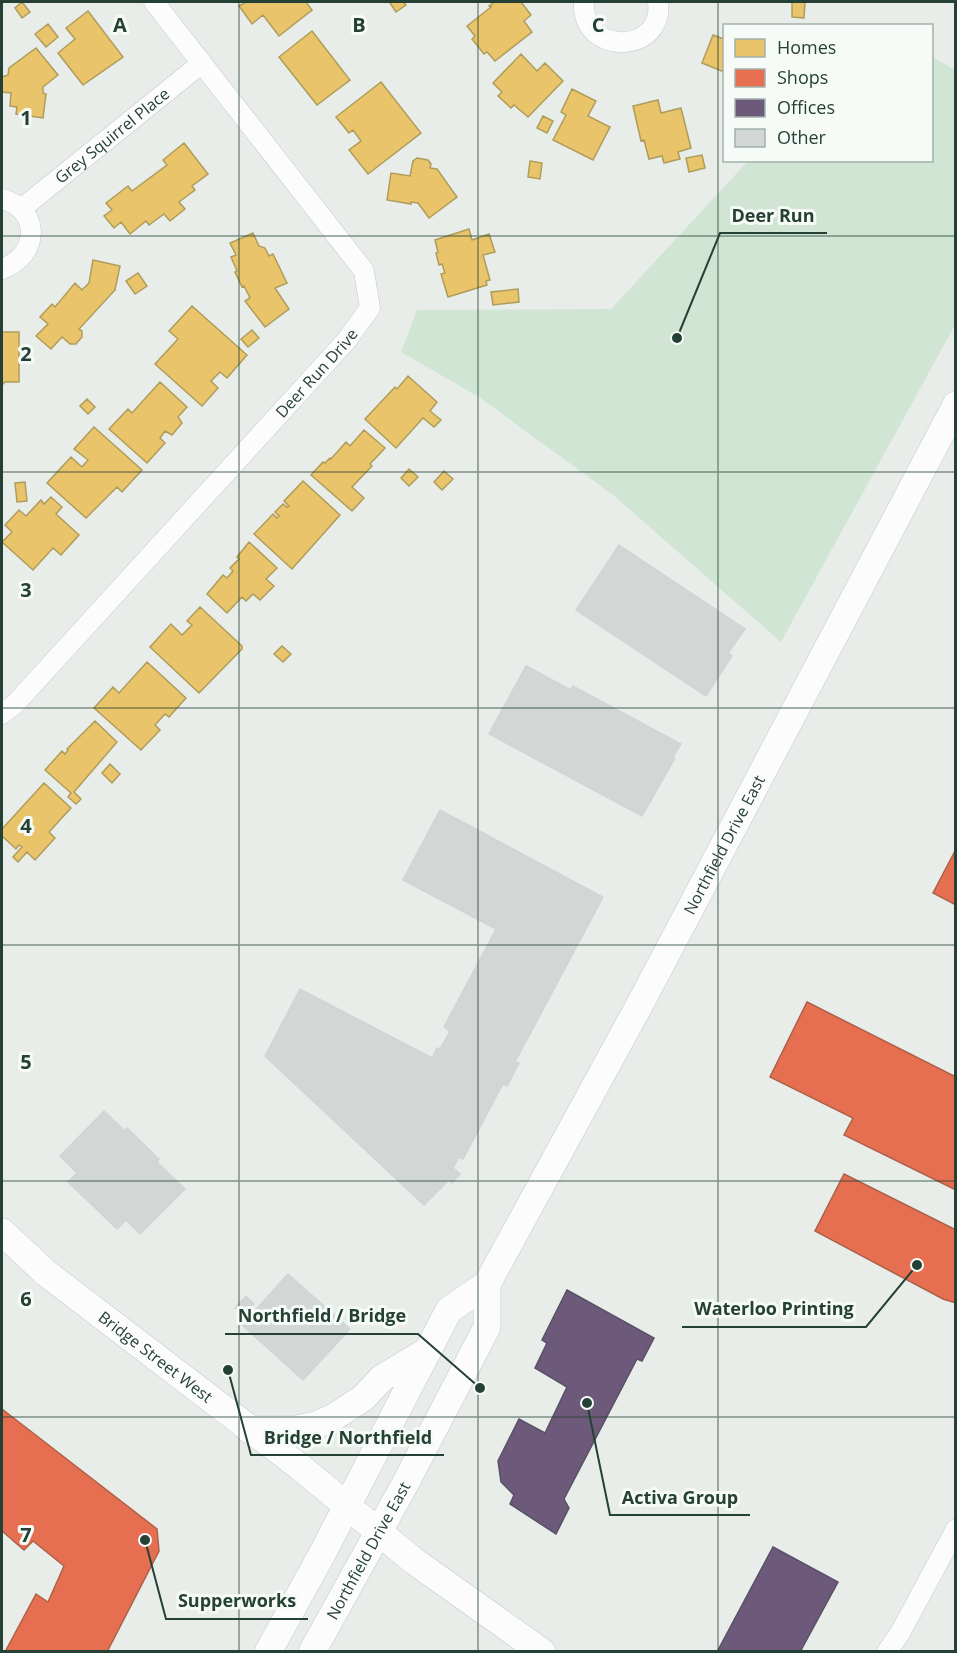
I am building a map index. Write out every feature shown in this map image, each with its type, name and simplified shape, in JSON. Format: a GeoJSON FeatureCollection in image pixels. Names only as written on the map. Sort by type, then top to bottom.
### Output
{"type":"FeatureCollection","features":[{"type":"Feature","properties":{"kind":"main road","name":"Northfield Drive East"},"geometry":{"type":"LineString","coordinates":[[268,1652],[449,1310],[487,1284],[645,994],[956,405]]}},
{"type":"Feature","properties":{"kind":"main road","name":"Bridge Street West"},"geometry":{"type":"LineString","coordinates":[[2,1232],[46,1273],[300,1467],[414,1561],[542,1652]]}},
{"type":"Feature","properties":{"kind":"main road","name":"Northfield Drive East"},"geometry":{"type":"LineString","coordinates":[[312,1652],[379,1532],[487,1327],[487,1284]]}},
{"type":"Feature","properties":{"kind":"main road"},"geometry":{"type":"LineString","coordinates":[[248,1429],[297,1429],[316,1425],[334,1417],[363,1398],[382,1378],[427,1351]]}},
{"type":"Feature","properties":{"kind":"street","name":"Deer Run Drive"},"geometry":{"type":"LineString","coordinates":[[2,714],[15,704],[346,341],[370,308],[364,272],[154,2]]}},
{"type":"Feature","properties":{"kind":"street"},"geometry":{"type":"LineString","coordinates":[[584,2],[586,19],[597,34],[608,41],[626,43],[639,39],[649,31],[656,20],[658,2]]}},
{"type":"Feature","properties":{"kind":"street","name":"Grey Squirrel Place"},"geometry":{"type":"LineString","coordinates":[[21,209],[202,63]]}},
{"type":"Feature","properties":{"kind":"street"},"geometry":{"type":"LineString","coordinates":[[2,200],[21,209],[29,222],[31,235],[29,247],[18,261],[2,269]]}},
{"type":"Feature","properties":{"kind":"street"},"geometry":{"type":"LineString","coordinates":[[887,1652],[956,1529]]}},
{"type":"Feature","properties":{"kind":"green space"},"geometry":{"type":"Polygon","coordinates":[[[933,58],[955,70],[955,325],[781,642],[613,495],[479,397],[401,352],[417,310],[611,309],[747,162],[933,162],[933,58]]]}},
{"type":"Feature","properties":{"kind":"building: Homes"},"geometry":{"type":"Polygon","coordinates":[[[22,2],[30,12],[22,18],[15,8],[22,2]]]}},
{"type":"Feature","properties":{"kind":"building: Homes"},"geometry":{"type":"Polygon","coordinates":[[[246,2],[306,2],[312,10],[279,36],[263,15],[252,24],[239,6],[246,2]]]}},
{"type":"Feature","properties":{"kind":"building: Homes"},"geometry":{"type":"Polygon","coordinates":[[[403,2],[406,5],[396,12],[390,3],[403,2]]]}},
{"type":"Feature","properties":{"kind":"building: Homes"},"geometry":{"type":"Polygon","coordinates":[[[495,2],[521,2],[531,15],[524,21],[532,32],[495,61],[487,52],[484,54],[472,39],[475,36],[467,26],[495,2]]]}},
{"type":"Feature","properties":{"kind":"building: Homes"},"geometry":{"type":"Polygon","coordinates":[[[792,2],[805,2],[804,18],[792,17],[792,2]]]}},
{"type":"Feature","properties":{"kind":"building: Homes"},"geometry":{"type":"Polygon","coordinates":[[[88,11],[123,57],[83,85],[58,53],[75,39],[66,28],[88,11]]]}},
{"type":"Feature","properties":{"kind":"building: Homes"},"geometry":{"type":"Polygon","coordinates":[[[48,24],[58,37],[46,47],[35,34],[48,24]]]}},
{"type":"Feature","properties":{"kind":"building: Homes"},"geometry":{"type":"Polygon","coordinates":[[[312,31],[350,80],[317,105],[279,57],[312,31]]]}},
{"type":"Feature","properties":{"kind":"building: Homes"},"geometry":{"type":"Polygon","coordinates":[[[713,35],[723,39],[723,72],[702,63],[713,35]]]}},
{"type":"Feature","properties":{"kind":"building: Homes"},"geometry":{"type":"Polygon","coordinates":[[[36,48],[58,75],[43,87],[43,93],[46,94],[43,118],[16,114],[17,107],[10,106],[11,93],[2,92],[2,77],[8,75],[9,68],[36,48]]]}},
{"type":"Feature","properties":{"kind":"building: Homes"},"geometry":{"type":"Polygon","coordinates":[[[521,54],[537,71],[545,63],[563,81],[528,117],[514,105],[511,108],[498,96],[502,92],[493,83],[521,54]]]}},
{"type":"Feature","properties":{"kind":"building: Homes"},"geometry":{"type":"Polygon","coordinates":[[[381,82],[421,133],[368,174],[349,150],[361,141],[353,130],[349,133],[336,117],[381,82]]]}},
{"type":"Feature","properties":{"kind":"building: Homes"},"geometry":{"type":"Polygon","coordinates":[[[572,89],[596,101],[588,116],[610,127],[593,160],[553,140],[566,115],[561,112],[572,89]]]}},
{"type":"Feature","properties":{"kind":"building: Homes"},"geometry":{"type":"Polygon","coordinates":[[[658,100],[661,113],[681,108],[691,148],[678,152],[680,159],[664,163],[662,156],[649,159],[644,140],[641,141],[633,106],[658,100]]]}},
{"type":"Feature","properties":{"kind":"building: Homes"},"geometry":{"type":"Polygon","coordinates":[[[543,116],[553,121],[547,133],[537,128],[543,116]]]}},
{"type":"Feature","properties":{"kind":"building: Homes"},"geometry":{"type":"Polygon","coordinates":[[[184,143],[208,174],[192,186],[195,190],[179,202],[185,209],[170,221],[164,214],[149,225],[146,221],[130,234],[121,222],[114,228],[104,216],[112,210],[106,203],[128,186],[132,191],[167,165],[163,160],[184,143]]]}},
{"type":"Feature","properties":{"kind":"building: Homes"},"geometry":{"type":"Polygon","coordinates":[[[702,155],[705,168],[689,172],[686,158],[702,155]]]}},
{"type":"Feature","properties":{"kind":"building: Homes"},"geometry":{"type":"Polygon","coordinates":[[[417,158],[428,160],[431,164],[430,168],[437,169],[457,197],[429,218],[418,203],[387,200],[391,173],[410,176],[413,161],[417,158]]]}},
{"type":"Feature","properties":{"kind":"building: Homes"},"geometry":{"type":"Polygon","coordinates":[[[530,161],[542,163],[540,179],[528,177],[530,161]]]}},
{"type":"Feature","properties":{"kind":"building: Homes"},"geometry":{"type":"Polygon","coordinates":[[[469,229],[472,240],[489,234],[495,252],[483,255],[490,280],[486,281],[487,285],[448,297],[441,274],[445,273],[442,264],[439,265],[435,240],[469,229]]]}},
{"type":"Feature","properties":{"kind":"building: Homes"},"geometry":{"type":"Polygon","coordinates":[[[253,233],[259,246],[265,248],[269,256],[273,254],[287,283],[275,288],[289,309],[265,327],[245,301],[250,298],[235,272],[237,271],[231,257],[236,255],[230,243],[253,233]]]}},
{"type":"Feature","properties":{"kind":"building: Homes"},"geometry":{"type":"Polygon","coordinates":[[[93,260],[120,266],[115,290],[79,329],[82,331],[82,337],[76,344],[70,344],[62,337],[51,349],[36,336],[48,324],[40,317],[52,304],[55,307],[75,283],[82,290],[89,283],[93,260]]]}},
{"type":"Feature","properties":{"kind":"building: Homes"},"geometry":{"type":"Polygon","coordinates":[[[138,273],[147,286],[135,294],[126,281],[138,273]]]}},
{"type":"Feature","properties":{"kind":"building: Homes"},"geometry":{"type":"Polygon","coordinates":[[[518,289],[519,302],[493,305],[491,292],[518,289]]]}},
{"type":"Feature","properties":{"kind":"building: Homes"},"geometry":{"type":"Polygon","coordinates":[[[192,306],[247,355],[227,378],[220,372],[211,381],[218,388],[202,406],[155,364],[178,339],[169,331],[192,306]]]}},
{"type":"Feature","properties":{"kind":"building: Homes"},"geometry":{"type":"Polygon","coordinates":[[[252,330],[259,338],[248,347],[241,339],[252,330]]]}},
{"type":"Feature","properties":{"kind":"building: Homes"},"geometry":{"type":"Polygon","coordinates":[[[2,332],[19,332],[19,382],[5,382],[2,385],[2,332]]]}},
{"type":"Feature","properties":{"kind":"building: Homes"},"geometry":{"type":"Polygon","coordinates":[[[408,376],[437,402],[430,411],[441,420],[434,427],[423,418],[396,448],[365,419],[408,376]]]}},
{"type":"Feature","properties":{"kind":"building: Homes"},"geometry":{"type":"Polygon","coordinates":[[[160,382],[187,407],[178,417],[182,423],[172,435],[165,431],[160,438],[165,443],[147,463],[109,429],[128,409],[132,413],[160,382]]]}},
{"type":"Feature","properties":{"kind":"building: Homes"},"geometry":{"type":"Polygon","coordinates":[[[87,399],[95,407],[88,414],[80,406],[87,399]]]}},
{"type":"Feature","properties":{"kind":"building: Homes"},"geometry":{"type":"Polygon","coordinates":[[[94,427],[142,470],[122,492],[117,487],[86,518],[47,483],[71,457],[82,467],[88,460],[74,449],[94,427]]]}},
{"type":"Feature","properties":{"kind":"building: Homes"},"geometry":{"type":"Polygon","coordinates":[[[364,430],[385,448],[352,487],[364,498],[352,511],[311,475],[323,462],[331,459],[346,442],[350,446],[364,430]]]}},
{"type":"Feature","properties":{"kind":"building: Homes"},"geometry":{"type":"Polygon","coordinates":[[[409,469],[418,477],[409,486],[401,478],[409,469]]]}},
{"type":"Feature","properties":{"kind":"building: Homes"},"geometry":{"type":"Polygon","coordinates":[[[444,471],[453,479],[442,490],[434,482],[444,471]]]}},
{"type":"Feature","properties":{"kind":"building: Homes"},"geometry":{"type":"Polygon","coordinates":[[[303,481],[340,515],[292,569],[254,534],[273,514],[277,518],[279,516],[275,512],[283,504],[289,506],[284,501],[303,481]]]}},
{"type":"Feature","properties":{"kind":"building: Homes"},"geometry":{"type":"Polygon","coordinates":[[[25,482],[27,501],[17,502],[15,483],[25,482]]]}},
{"type":"Feature","properties":{"kind":"building: Homes"},"geometry":{"type":"Polygon","coordinates":[[[51,497],[62,507],[56,514],[79,535],[61,555],[53,548],[33,570],[2,542],[12,532],[5,525],[19,510],[26,516],[41,500],[44,504],[51,497]]]}},
{"type":"Feature","properties":{"kind":"building: Homes"},"geometry":{"type":"Polygon","coordinates":[[[249,542],[277,568],[266,579],[274,586],[260,600],[253,594],[246,601],[242,597],[227,613],[207,594],[223,575],[227,578],[233,571],[230,568],[239,559],[237,557],[249,542]]]}},
{"type":"Feature","properties":{"kind":"building: Homes"},"geometry":{"type":"Polygon","coordinates":[[[200,607],[242,646],[242,649],[199,693],[150,647],[171,624],[182,635],[192,625],[187,621],[200,607]]]}},
{"type":"Feature","properties":{"kind":"building: Homes"},"geometry":{"type":"Polygon","coordinates":[[[282,646],[291,654],[283,662],[274,654],[282,646]]]}},
{"type":"Feature","properties":{"kind":"building: Homes"},"geometry":{"type":"Polygon","coordinates":[[[147,662],[186,698],[169,717],[165,714],[155,725],[160,730],[141,750],[94,708],[113,687],[119,693],[147,662]]]}},
{"type":"Feature","properties":{"kind":"building: Homes"},"geometry":{"type":"Polygon","coordinates":[[[95,721],[117,742],[74,792],[81,799],[76,804],[68,797],[71,793],[45,770],[62,751],[65,754],[67,749],[95,721]]]}},
{"type":"Feature","properties":{"kind":"building: Homes"},"geometry":{"type":"Polygon","coordinates":[[[110,764],[120,774],[112,783],[102,773],[110,764]]]}},
{"type":"Feature","properties":{"kind":"building: Homes"},"geometry":{"type":"Polygon","coordinates":[[[44,783],[71,808],[49,832],[55,838],[35,860],[27,852],[18,862],[13,857],[22,847],[19,845],[16,849],[2,836],[2,829],[44,783]]]}},
{"type":"Feature","properties":{"kind":"building: Shops"},"geometry":{"type":"Polygon","coordinates":[[[956,849],[956,905],[933,893],[956,849]]]}},
{"type":"Feature","properties":{"kind":"building: Shops"},"geometry":{"type":"Polygon","coordinates":[[[807,1002],[956,1077],[956,1190],[844,1135],[853,1118],[770,1077],[807,1002]]]}},
{"type":"Feature","properties":{"kind":"building: Shops"},"geometry":{"type":"Polygon","coordinates":[[[844,1174],[956,1230],[956,1303],[943,1299],[815,1231],[844,1174]]]}},
{"type":"Feature","properties":{"kind":"building: Shops"},"geometry":{"type":"Polygon","coordinates":[[[2,1409],[157,1529],[159,1551],[107,1652],[5,1652],[36,1594],[48,1602],[64,1566],[33,1541],[24,1550],[2,1531],[2,1409]]]}},
{"type":"Feature","properties":{"kind":"building: Offices"},"geometry":{"type":"Polygon","coordinates":[[[567,1290],[654,1338],[642,1361],[637,1359],[564,1499],[569,1508],[556,1534],[510,1504],[514,1495],[501,1482],[498,1461],[519,1419],[545,1433],[567,1387],[535,1368],[547,1343],[542,1340],[567,1290]]]}},
{"type":"Feature","properties":{"kind":"building: Offices"},"geometry":{"type":"Polygon","coordinates":[[[773,1547],[838,1582],[800,1652],[717,1652],[773,1547]]]}},
{"type":"Feature","properties":{"kind":"building: Other"},"geometry":{"type":"Polygon","coordinates":[[[619,545],[745,629],[728,653],[732,656],[706,696],[576,610],[619,545]]]}},
{"type":"Feature","properties":{"kind":"building: Other"},"geometry":{"type":"Polygon","coordinates":[[[526,666],[571,690],[573,686],[681,744],[642,816],[489,734],[526,666]]]}},
{"type":"Feature","properties":{"kind":"building: Other"},"geometry":{"type":"Polygon","coordinates":[[[440,810],[603,897],[515,1062],[519,1063],[507,1086],[503,1084],[463,1159],[459,1157],[453,1168],[460,1174],[452,1183],[449,1180],[424,1205],[265,1056],[300,989],[432,1058],[437,1048],[440,1049],[450,1031],[444,1027],[496,929],[403,880],[440,810]]]}},
{"type":"Feature","properties":{"kind":"building: Other"},"geometry":{"type":"Polygon","coordinates":[[[104,1111],[125,1131],[127,1128],[159,1159],[157,1162],[185,1189],[140,1234],[126,1220],[117,1229],[68,1182],[77,1173],[60,1156],[104,1111]]]}},
{"type":"Feature","properties":{"kind":"building: Other"},"geometry":{"type":"Polygon","coordinates":[[[288,1274],[350,1329],[303,1380],[242,1325],[288,1274]]]}},
{"type":"Feature","properties":{"kind":"building: Other"},"geometry":{"type":"Polygon","coordinates":[[[246,1296],[254,1304],[243,1316],[235,1308],[246,1296]]]}},
{"type":"Feature","properties":{"kind":"place","name":"Deer Run"},"geometry":{"type":"Point","coordinates":[677,338]}},
{"type":"Feature","properties":{"kind":"place","name":"Waterloo Printing"},"geometry":{"type":"Point","coordinates":[917,1265]}},
{"type":"Feature","properties":{"kind":"place","name":"Bridge / Northfield"},"geometry":{"type":"Point","coordinates":[228,1370]}},
{"type":"Feature","properties":{"kind":"place","name":"Northfield / Bridge"},"geometry":{"type":"Point","coordinates":[480,1388]}},
{"type":"Feature","properties":{"kind":"place","name":"Activa Group"},"geometry":{"type":"Point","coordinates":[587,1403]}},
{"type":"Feature","properties":{"kind":"place","name":"Supperworks"},"geometry":{"type":"Point","coordinates":[145,1540]}}]}
